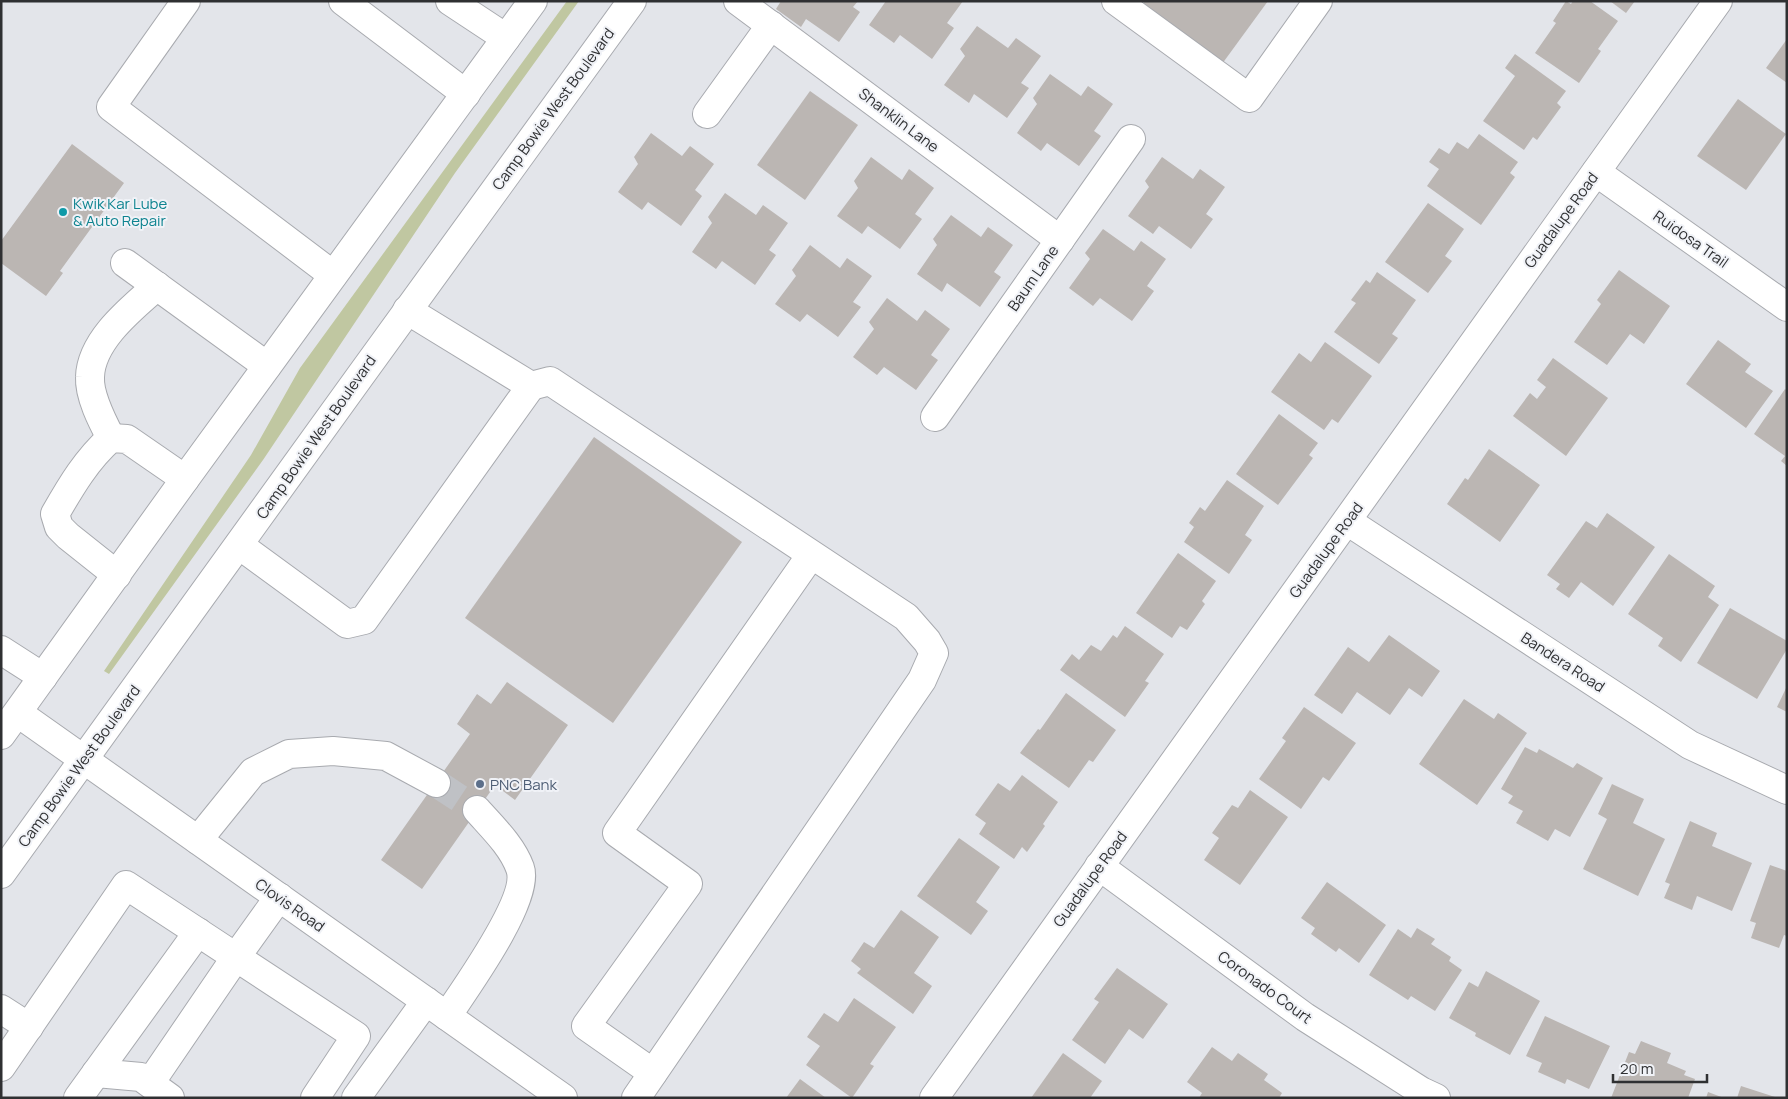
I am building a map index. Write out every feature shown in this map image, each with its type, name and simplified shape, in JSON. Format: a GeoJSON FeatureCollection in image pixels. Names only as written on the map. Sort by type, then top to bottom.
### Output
{"type":"FeatureCollection","features":[{"type":"Feature","properties":{"kind":"street"},"geometry":{"type":"LineString","coordinates":[[186,1],[111,107],[333,275]]}},
{"type":"Feature","properties":{"kind":"street"},"geometry":{"type":"LineString","coordinates":[[342,1],[466,94]]}},
{"type":"Feature","properties":{"kind":"street"},"geometry":{"type":"LineString","coordinates":[[450,1],[506,38]]}},
{"type":"Feature","properties":{"kind":"street"},"geometry":{"type":"LineString","coordinates":[[1,736],[185,479],[533,1]]}},
{"type":"Feature","properties":{"kind":"street","name":"Camp Bowie West Boulevard"},"geometry":{"type":"LineString","coordinates":[[1,874],[632,1]]}},
{"type":"Feature","properties":{"kind":"street","name":"Shanklin Lane"},"geometry":{"type":"LineString","coordinates":[[738,1],[1060,240]]}},
{"type":"Feature","properties":{"kind":"street"},"geometry":{"type":"LineString","coordinates":[[1116,1],[1249,98],[1318,1]]}},
{"type":"Feature","properties":{"kind":"street","name":"Guadalupe Road"},"geometry":{"type":"LineString","coordinates":[[934,1098],[1718,1]]}},
{"type":"Feature","properties":{"kind":"street"},"geometry":{"type":"LineString","coordinates":[[707,114],[771,25]]}},
{"type":"Feature","properties":{"kind":"street","name":"Baum Lane"},"geometry":{"type":"LineString","coordinates":[[935,417],[1131,139]]}},
{"type":"Feature","properties":{"kind":"street","name":"Ruidosa Trail"},"geometry":{"type":"LineString","coordinates":[[1596,172],[1787,307]]}},
{"type":"Feature","properties":{"kind":"street"},"geometry":{"type":"LineString","coordinates":[[125,263],[267,366]]}},
{"type":"Feature","properties":{"kind":"street"},"geometry":{"type":"LineString","coordinates":[[111,438],[97,412],[89,378],[92,360],[104,339],[128,312],[157,286]]}},
{"type":"Feature","properties":{"kind":"street"},"geometry":{"type":"LineString","coordinates":[[407,310],[531,386]]}},
{"type":"Feature","properties":{"kind":"street"},"geometry":{"type":"LineString","coordinates":[[239,545],[347,624],[364,620],[531,386],[550,381],[906,617],[928,641],[934,653],[922,680],[636,1098]]}},
{"type":"Feature","properties":{"kind":"street"},"geometry":{"type":"LineString","coordinates":[[117,575],[59,527],[55,514],[69,489],[97,450],[111,438],[127,439],[185,479]]}},
{"type":"Feature","properties":{"kind":"street","name":"Bandera Road"},"geometry":{"type":"LineString","coordinates":[[1347,520],[1690,745],[1787,790]]}},
{"type":"Feature","properties":{"kind":"street"},"geometry":{"type":"LineString","coordinates":[[653,1073],[586,1026],[688,884],[617,833],[811,554]]}},
{"type":"Feature","properties":{"kind":"street"},"geometry":{"type":"LineString","coordinates":[[1,650],[44,677]]}},
{"type":"Feature","properties":{"kind":"street","name":"Clovis Road"},"geometry":{"type":"LineString","coordinates":[[18,713],[563,1098]]}},
{"type":"Feature","properties":{"kind":"street"},"geometry":{"type":"LineString","coordinates":[[198,840],[253,772],[290,754],[333,751],[386,756],[436,783]]}},
{"type":"Feature","properties":{"kind":"street"},"geometry":{"type":"LineString","coordinates":[[356,1098],[437,1009],[508,920],[521,888],[521,870],[510,849],[477,810]]}},
{"type":"Feature","properties":{"kind":"street","name":"Coronado Court"},"geometry":{"type":"LineString","coordinates":[[1100,866],[1305,1017],[1436,1098]]}},
{"type":"Feature","properties":{"kind":"street"},"geometry":{"type":"LineString","coordinates":[[1,1067],[126,885],[356,1036],[315,1098]]}},
{"type":"Feature","properties":{"kind":"street"},"geometry":{"type":"LineString","coordinates":[[96,1073],[141,1077],[160,1090],[236,957],[279,897]]}},
{"type":"Feature","properties":{"kind":"street"},"geometry":{"type":"LineString","coordinates":[[78,1098],[198,932]]}},
{"type":"Feature","properties":{"kind":"street"},"geometry":{"type":"LineString","coordinates":[[1,1009],[29,1027]]}},
{"type":"Feature","properties":{"kind":"green space"},"geometry":{"type":"Polygon","coordinates":[[[567,1],[579,1],[455,173],[263,460],[109,674],[104,671],[251,455],[300,368],[567,1]]]}},
{"type":"Feature","properties":{"kind":"building"},"geometry":{"type":"Polygon","coordinates":[[[781,1],[858,1],[853,7],[860,12],[839,42],[806,19],[801,27],[776,9],[781,1]]]}},
{"type":"Feature","properties":{"kind":"building"},"geometry":{"type":"Polygon","coordinates":[[[886,1],[963,1],[947,23],[954,28],[932,59],[900,35],[894,43],[869,25],[886,1]]]}},
{"type":"Feature","properties":{"kind":"building"},"geometry":{"type":"Polygon","coordinates":[[[1145,1],[1268,1],[1222,64],[1142,5],[1145,1]]]}},
{"type":"Feature","properties":{"kind":"building"},"geometry":{"type":"Polygon","coordinates":[[[1566,1],[1571,4],[1573,1],[1590,1],[1618,21],[1598,49],[1601,51],[1579,83],[1535,53],[1556,23],[1553,21],[1566,1]]]}},
{"type":"Feature","properties":{"kind":"building"},"geometry":{"type":"Polygon","coordinates":[[[1610,1],[1635,1],[1626,13],[1610,1]]]}},
{"type":"Feature","properties":{"kind":"building"},"geometry":{"type":"Polygon","coordinates":[[[977,26],[1008,48],[1016,38],[1041,56],[1021,83],[1029,88],[1007,118],[974,94],[969,103],[944,85],[965,56],[960,49],[977,26]]]}},
{"type":"Feature","properties":{"kind":"building"},"geometry":{"type":"Polygon","coordinates":[[[1787,39],[1787,83],[1766,68],[1787,39]]]}},
{"type":"Feature","properties":{"kind":"building"},"geometry":{"type":"Polygon","coordinates":[[[1515,54],[1566,91],[1557,103],[1561,107],[1537,140],[1533,137],[1524,150],[1483,121],[1515,76],[1505,68],[1515,54]]]}},
{"type":"Feature","properties":{"kind":"building"},"geometry":{"type":"Polygon","coordinates":[[[1050,74],[1081,96],[1088,86],[1113,104],[1094,131],[1101,136],[1079,166],[1047,143],[1041,151],[1017,133],[1037,104],[1033,98],[1050,74]]]}},
{"type":"Feature","properties":{"kind":"building"},"geometry":{"type":"Polygon","coordinates":[[[810,91],[858,125],[805,200],[757,165],[810,91]]]}},
{"type":"Feature","properties":{"kind":"building"},"geometry":{"type":"Polygon","coordinates":[[[1738,99],[1786,134],[1746,190],[1697,156],[1738,99]]]}},
{"type":"Feature","properties":{"kind":"building"},"geometry":{"type":"Polygon","coordinates":[[[651,133],[682,156],[690,146],[714,164],[695,190],[702,196],[681,226],[648,202],[642,210],[618,192],[638,164],[634,157],[651,133]]]}},
{"type":"Feature","properties":{"kind":"building"},"geometry":{"type":"Polygon","coordinates":[[[1479,134],[1518,162],[1510,173],[1515,177],[1481,225],[1427,186],[1439,169],[1429,162],[1439,148],[1449,154],[1457,142],[1468,149],[1479,134]]]}},
{"type":"Feature","properties":{"kind":"building","name":"Kwik Kar Lube & Auto Repair"},"geometry":{"type":"Polygon","coordinates":[[[72,144],[124,183],[60,271],[63,273],[46,296],[1,263],[1,241],[72,144]]]}},
{"type":"Feature","properties":{"kind":"building"},"geometry":{"type":"Polygon","coordinates":[[[871,157],[902,180],[909,169],[934,188],[915,214],[922,219],[900,249],[868,226],[862,234],[837,216],[858,188],[854,181],[871,157]]]}},
{"type":"Feature","properties":{"kind":"building"},"geometry":{"type":"Polygon","coordinates":[[[1162,157],[1193,179],[1200,169],[1225,187],[1206,214],[1213,219],[1191,249],[1159,226],[1153,234],[1128,216],[1149,187],[1145,181],[1162,157]]]}},
{"type":"Feature","properties":{"kind":"building"},"geometry":{"type":"Polygon","coordinates":[[[725,193],[756,215],[763,205],[788,223],[769,250],[776,255],[755,285],[722,261],[716,269],[692,252],[712,223],[708,217],[725,193]]]}},
{"type":"Feature","properties":{"kind":"building"},"geometry":{"type":"Polygon","coordinates":[[[1428,203],[1464,229],[1445,256],[1452,261],[1428,293],[1385,262],[1428,203]]]}},
{"type":"Feature","properties":{"kind":"building"},"geometry":{"type":"Polygon","coordinates":[[[951,215],[981,237],[988,227],[1013,245],[994,272],[1001,277],[980,307],[947,283],[942,292],[917,274],[937,245],[933,239],[951,215]]]}},
{"type":"Feature","properties":{"kind":"building"},"geometry":{"type":"Polygon","coordinates":[[[1103,229],[1134,251],[1141,241],[1166,259],[1147,286],[1154,291],[1132,321],[1100,298],[1093,306],[1069,288],[1090,259],[1085,253],[1103,229]]]}},
{"type":"Feature","properties":{"kind":"building"},"geometry":{"type":"Polygon","coordinates":[[[810,245],[840,268],[847,258],[872,276],[853,302],[861,307],[838,337],[807,314],[800,322],[775,304],[796,276],[792,270],[810,245]]]}},
{"type":"Feature","properties":{"kind":"building"},"geometry":{"type":"Polygon","coordinates":[[[1619,270],[1670,306],[1644,344],[1630,334],[1607,365],[1574,342],[1601,304],[1597,300],[1619,270]]]}},
{"type":"Feature","properties":{"kind":"building"},"geometry":{"type":"Polygon","coordinates":[[[1377,272],[1416,300],[1392,334],[1398,338],[1379,364],[1334,332],[1356,303],[1351,300],[1366,280],[1370,283],[1377,272]]]}},
{"type":"Feature","properties":{"kind":"building"},"geometry":{"type":"Polygon","coordinates":[[[887,298],[917,321],[925,310],[950,329],[931,355],[938,360],[916,390],[884,367],[877,375],[853,357],[874,329],[869,322],[887,298]]]}},
{"type":"Feature","properties":{"kind":"building"},"geometry":{"type":"Polygon","coordinates":[[[1718,340],[1751,364],[1745,372],[1773,391],[1746,428],[1686,384],[1718,340]]]}},
{"type":"Feature","properties":{"kind":"building"},"geometry":{"type":"Polygon","coordinates":[[[1325,342],[1372,376],[1338,423],[1332,419],[1324,430],[1271,392],[1299,353],[1311,362],[1325,342]]]}},
{"type":"Feature","properties":{"kind":"building"},"geometry":{"type":"Polygon","coordinates":[[[1553,358],[1608,398],[1566,456],[1513,416],[1530,393],[1537,399],[1546,387],[1537,380],[1553,358]]]}},
{"type":"Feature","properties":{"kind":"building"},"geometry":{"type":"Polygon","coordinates":[[[1785,389],[1787,391],[1787,466],[1781,461],[1785,456],[1754,434],[1785,389]]]}},
{"type":"Feature","properties":{"kind":"building"},"geometry":{"type":"Polygon","coordinates":[[[1279,414],[1318,443],[1309,455],[1313,458],[1278,505],[1236,474],[1279,414]]]}},
{"type":"Feature","properties":{"kind":"building"},"geometry":{"type":"Polygon","coordinates":[[[594,437],[742,542],[613,723],[465,618],[594,437]]]}},
{"type":"Feature","properties":{"kind":"building"},"geometry":{"type":"Polygon","coordinates":[[[1489,449],[1540,485],[1500,542],[1447,504],[1465,478],[1468,480],[1489,449]]]}},
{"type":"Feature","properties":{"kind":"building"},"geometry":{"type":"Polygon","coordinates":[[[1227,480],[1264,506],[1245,535],[1252,540],[1229,574],[1184,542],[1194,527],[1189,523],[1200,507],[1205,511],[1227,480]]]}},
{"type":"Feature","properties":{"kind":"building"},"geometry":{"type":"Polygon","coordinates":[[[1607,513],[1655,547],[1613,606],[1581,582],[1569,598],[1556,589],[1560,584],[1547,575],[1586,521],[1597,528],[1607,513]]]}},
{"type":"Feature","properties":{"kind":"building"},"geometry":{"type":"Polygon","coordinates":[[[1178,553],[1216,581],[1202,601],[1205,604],[1187,630],[1180,626],[1172,638],[1136,613],[1178,553]]]}},
{"type":"Feature","properties":{"kind":"building"},"geometry":{"type":"Polygon","coordinates":[[[1669,554],[1715,586],[1708,597],[1719,605],[1681,662],[1658,646],[1663,638],[1628,614],[1669,554]]]}},
{"type":"Feature","properties":{"kind":"building"},"geometry":{"type":"Polygon","coordinates":[[[1730,608],[1787,641],[1787,649],[1757,699],[1697,663],[1730,608]]]}},
{"type":"Feature","properties":{"kind":"building"},"geometry":{"type":"Polygon","coordinates":[[[1125,626],[1164,654],[1145,681],[1149,683],[1125,717],[1060,670],[1072,654],[1079,660],[1091,645],[1101,651],[1113,635],[1117,638],[1125,626]]]}},
{"type":"Feature","properties":{"kind":"building"},"geometry":{"type":"Polygon","coordinates":[[[1389,635],[1440,671],[1422,697],[1409,688],[1390,715],[1357,692],[1342,714],[1314,695],[1348,647],[1369,662],[1389,635]]]}},
{"type":"Feature","properties":{"kind":"building","name":"PNC Bank"},"geometry":{"type":"Polygon","coordinates":[[[507,682],[568,725],[515,800],[495,785],[422,889],[381,860],[470,734],[457,724],[477,694],[491,704],[507,682]]]}},
{"type":"Feature","properties":{"kind":"building"},"geometry":{"type":"Polygon","coordinates":[[[1787,686],[1787,712],[1777,707],[1787,686]]]}},
{"type":"Feature","properties":{"kind":"building"},"geometry":{"type":"Polygon","coordinates":[[[1066,693],[1116,730],[1093,762],[1089,760],[1069,788],[1020,753],[1038,729],[1040,730],[1066,693]]]}},
{"type":"Feature","properties":{"kind":"building"},"geometry":{"type":"Polygon","coordinates":[[[1464,699],[1494,719],[1498,713],[1527,733],[1477,805],[1419,764],[1464,699]]]}},
{"type":"Feature","properties":{"kind":"building"},"geometry":{"type":"Polygon","coordinates":[[[1304,707],[1356,743],[1329,781],[1323,777],[1301,809],[1259,779],[1286,741],[1282,738],[1304,707]]]}},
{"type":"Feature","properties":{"kind":"building"},"geometry":{"type":"Polygon","coordinates":[[[1525,747],[1537,753],[1539,749],[1573,768],[1577,763],[1603,778],[1570,837],[1555,829],[1548,841],[1516,823],[1523,811],[1508,803],[1513,796],[1501,789],[1525,747]]]}},
{"type":"Feature","properties":{"kind":"building"},"geometry":{"type":"Polygon","coordinates":[[[1022,775],[1058,802],[1043,824],[1045,826],[1027,852],[1022,847],[1014,859],[979,834],[986,823],[975,815],[998,783],[1010,791],[1022,775]]]}},
{"type":"Feature","properties":{"kind":"building"},"geometry":{"type":"Polygon","coordinates":[[[1612,784],[1644,799],[1633,823],[1665,839],[1638,896],[1583,869],[1607,819],[1598,814],[1612,784]]]}},
{"type":"Feature","properties":{"kind":"building"},"geometry":{"type":"Polygon","coordinates":[[[1250,790],[1288,817],[1240,885],[1204,860],[1219,838],[1212,833],[1232,805],[1238,808],[1250,790]]]}},
{"type":"Feature","properties":{"kind":"building"},"geometry":{"type":"Polygon","coordinates":[[[1690,821],[1717,833],[1712,846],[1752,863],[1732,911],[1697,896],[1692,910],[1664,898],[1670,884],[1665,882],[1690,821]]]}},
{"type":"Feature","properties":{"kind":"building"},"geometry":{"type":"Polygon","coordinates":[[[959,838],[1000,867],[976,902],[988,911],[971,935],[917,896],[959,838]]]}},
{"type":"Feature","properties":{"kind":"building"},"geometry":{"type":"Polygon","coordinates":[[[1770,865],[1787,871],[1787,936],[1784,935],[1779,948],[1751,938],[1756,923],[1750,921],[1770,865]]]}},
{"type":"Feature","properties":{"kind":"building"},"geometry":{"type":"Polygon","coordinates":[[[1327,882],[1386,925],[1359,963],[1339,948],[1336,952],[1311,934],[1315,928],[1301,918],[1327,882]]]}},
{"type":"Feature","properties":{"kind":"building"},"geometry":{"type":"Polygon","coordinates":[[[901,910],[939,937],[914,973],[932,986],[913,1014],[857,973],[861,969],[851,961],[864,942],[874,948],[901,910]]]}},
{"type":"Feature","properties":{"kind":"building"},"geometry":{"type":"Polygon","coordinates":[[[1417,928],[1435,939],[1431,944],[1451,957],[1449,961],[1462,970],[1435,1011],[1411,996],[1408,1000],[1369,975],[1398,929],[1411,938],[1417,928]]]}},
{"type":"Feature","properties":{"kind":"building"},"geometry":{"type":"Polygon","coordinates":[[[1117,968],[1168,1004],[1143,1039],[1129,1029],[1105,1064],[1072,1040],[1099,1002],[1094,999],[1117,968]]]}},
{"type":"Feature","properties":{"kind":"building"},"geometry":{"type":"Polygon","coordinates":[[[1486,971],[1540,1001],[1510,1055],[1475,1036],[1476,1033],[1449,1018],[1469,982],[1478,987],[1486,971]]]}},
{"type":"Feature","properties":{"kind":"building"},"geometry":{"type":"Polygon","coordinates":[[[854,998],[896,1027],[870,1064],[874,1066],[852,1098],[806,1065],[820,1046],[807,1037],[824,1013],[838,1022],[854,998]]]}},
{"type":"Feature","properties":{"kind":"building"},"geometry":{"type":"Polygon","coordinates":[[[1545,1016],[1610,1046],[1589,1089],[1567,1079],[1565,1084],[1538,1072],[1542,1063],[1526,1056],[1545,1016]]]}},
{"type":"Feature","properties":{"kind":"building"},"geometry":{"type":"Polygon","coordinates":[[[1641,1041],[1671,1053],[1667,1063],[1686,1071],[1684,1075],[1695,1079],[1688,1098],[1611,1098],[1629,1052],[1635,1054],[1641,1041]]]}},
{"type":"Feature","properties":{"kind":"building"},"geometry":{"type":"Polygon","coordinates":[[[1212,1047],[1232,1061],[1238,1053],[1268,1074],[1264,1080],[1282,1093],[1279,1098],[1199,1098],[1202,1093],[1187,1082],[1212,1047]]]}},
{"type":"Feature","properties":{"kind":"building"},"geometry":{"type":"Polygon","coordinates":[[[1063,1053],[1102,1081],[1090,1098],[1031,1098],[1063,1053]]]}},
{"type":"Feature","properties":{"kind":"building"},"geometry":{"type":"Polygon","coordinates":[[[800,1079],[826,1098],[786,1098],[800,1079]]]}},
{"type":"Feature","properties":{"kind":"building"},"geometry":{"type":"Polygon","coordinates":[[[1741,1086],[1775,1097],[1775,1098],[1737,1098],[1741,1086]]]}},
{"type":"Feature","properties":{"kind":"building"},"geometry":{"type":"Polygon","coordinates":[[[1708,1092],[1724,1098],[1706,1098],[1708,1092]]]}},
{"type":"Feature","properties":{"kind":"tunnel"},"geometry":{"type":"LineString","coordinates":[[436,783],[477,810]]}},
{"type":"Feature","properties":{"kind":"place","name":"Kwik Kar Lube & Auto Repair"},"geometry":{"type":"Point","coordinates":[63,212]}},
{"type":"Feature","properties":{"kind":"place","name":"PNC Bank"},"geometry":{"type":"Point","coordinates":[480,784]}}]}
